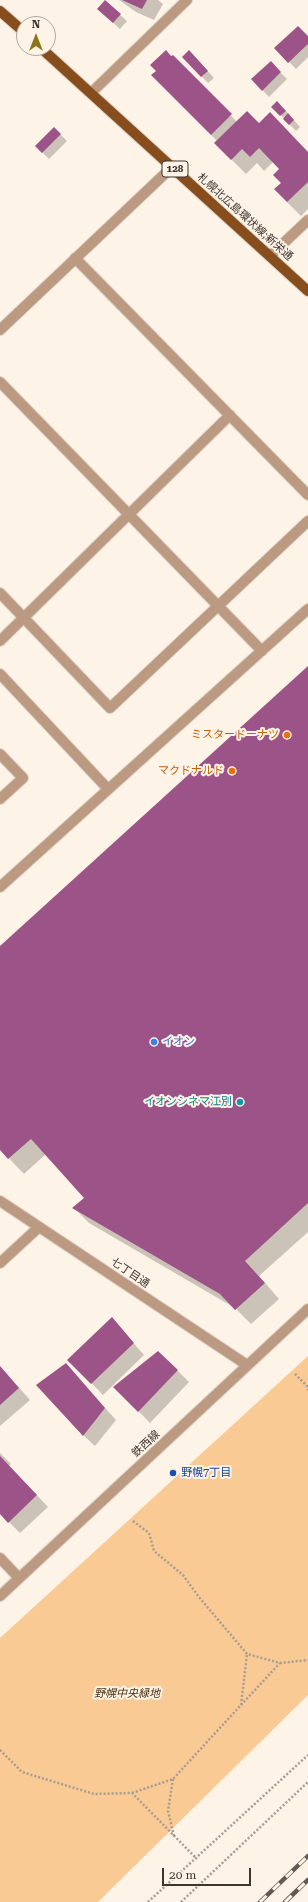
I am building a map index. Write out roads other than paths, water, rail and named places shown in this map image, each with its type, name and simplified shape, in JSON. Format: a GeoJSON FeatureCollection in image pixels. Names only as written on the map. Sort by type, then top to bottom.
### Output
{"type":"FeatureCollection","features":[{"type":"Feature","properties":{"kind":"main road"},"geometry":{"type":"LineString","coordinates":[[0,11],[16,25]]}},
{"type":"Feature","properties":{"kind":"main road","name":"札幌北広島環状線;新栄通"},"geometry":{"type":"LineString","coordinates":[[50,56],[308,291]]}},
{"type":"Feature","properties":{"kind":"street"},"geometry":{"type":"LineString","coordinates":[[91,93],[187,0]]}},
{"type":"Feature","properties":{"kind":"street"},"geometry":{"type":"LineString","coordinates":[[0,330],[172,167]]}},
{"type":"Feature","properties":{"kind":"street"},"geometry":{"type":"LineString","coordinates":[[270,256],[308,220]]}},
{"type":"Feature","properties":{"kind":"street"},"geometry":{"type":"LineString","coordinates":[[75,258],[308,495]]}},
{"type":"Feature","properties":{"kind":"street"},"geometry":{"type":"LineString","coordinates":[[0,382],[262,651]]}},
{"type":"Feature","properties":{"kind":"street"},"geometry":{"type":"LineString","coordinates":[[0,641],[230,415]]}},
{"type":"Feature","properties":{"kind":"street"},"geometry":{"type":"LineString","coordinates":[[0,593],[110,708],[308,521]]}},
{"type":"Feature","properties":{"kind":"street"},"geometry":{"type":"LineString","coordinates":[[0,887],[308,609]]}},
{"type":"Feature","properties":{"kind":"street"},"geometry":{"type":"LineString","coordinates":[[0,674],[108,789]]}},
{"type":"Feature","properties":{"kind":"street"},"geometry":{"type":"LineString","coordinates":[[0,754],[23,778],[0,799]]}},
{"type":"Feature","properties":{"kind":"street","name":"七丁目通"},"geometry":{"type":"LineString","coordinates":[[0,1201],[248,1365]]}},
{"type":"Feature","properties":{"kind":"street"},"geometry":{"type":"LineString","coordinates":[[0,1264],[39,1227]]}},
{"type":"Feature","properties":{"kind":"street","name":"鉄西線"},"geometry":{"type":"LineString","coordinates":[[0,1596],[308,1309]]}},
{"type":"Feature","properties":{"kind":"street"},"geometry":{"type":"LineString","coordinates":[[0,1558],[19,1578]]}},
{"type":"Feature","properties":{"kind":"railway"},"geometry":{"type":"LineString","coordinates":[[260,1902],[308,1856]]}},
{"type":"Feature","properties":{"kind":"railway"},"geometry":{"type":"LineString","coordinates":[[285,1902],[308,1880]]}},
{"type":"Feature","properties":{"kind":"place","name":"ミスタードーナツ"},"geometry":{"type":"Point","coordinates":[287,735]}},
{"type":"Feature","properties":{"kind":"place","name":"マクドナルド"},"geometry":{"type":"Point","coordinates":[232,771]}},
{"type":"Feature","properties":{"kind":"place","name":"イオン"},"geometry":{"type":"Point","coordinates":[154,1042]}},
{"type":"Feature","properties":{"kind":"place","name":"イオンシネマ江別"},"geometry":{"type":"Point","coordinates":[240,1102]}},
{"type":"Feature","properties":{"kind":"place","name":"野幌7丁目"},"geometry":{"type":"Point","coordinates":[173,1473]}},
{"type":"Feature","properties":{"kind":"park label","name":"野幌中央緑地"},"geometry":{"type":"Point","coordinates":[127,1694]}}]}
